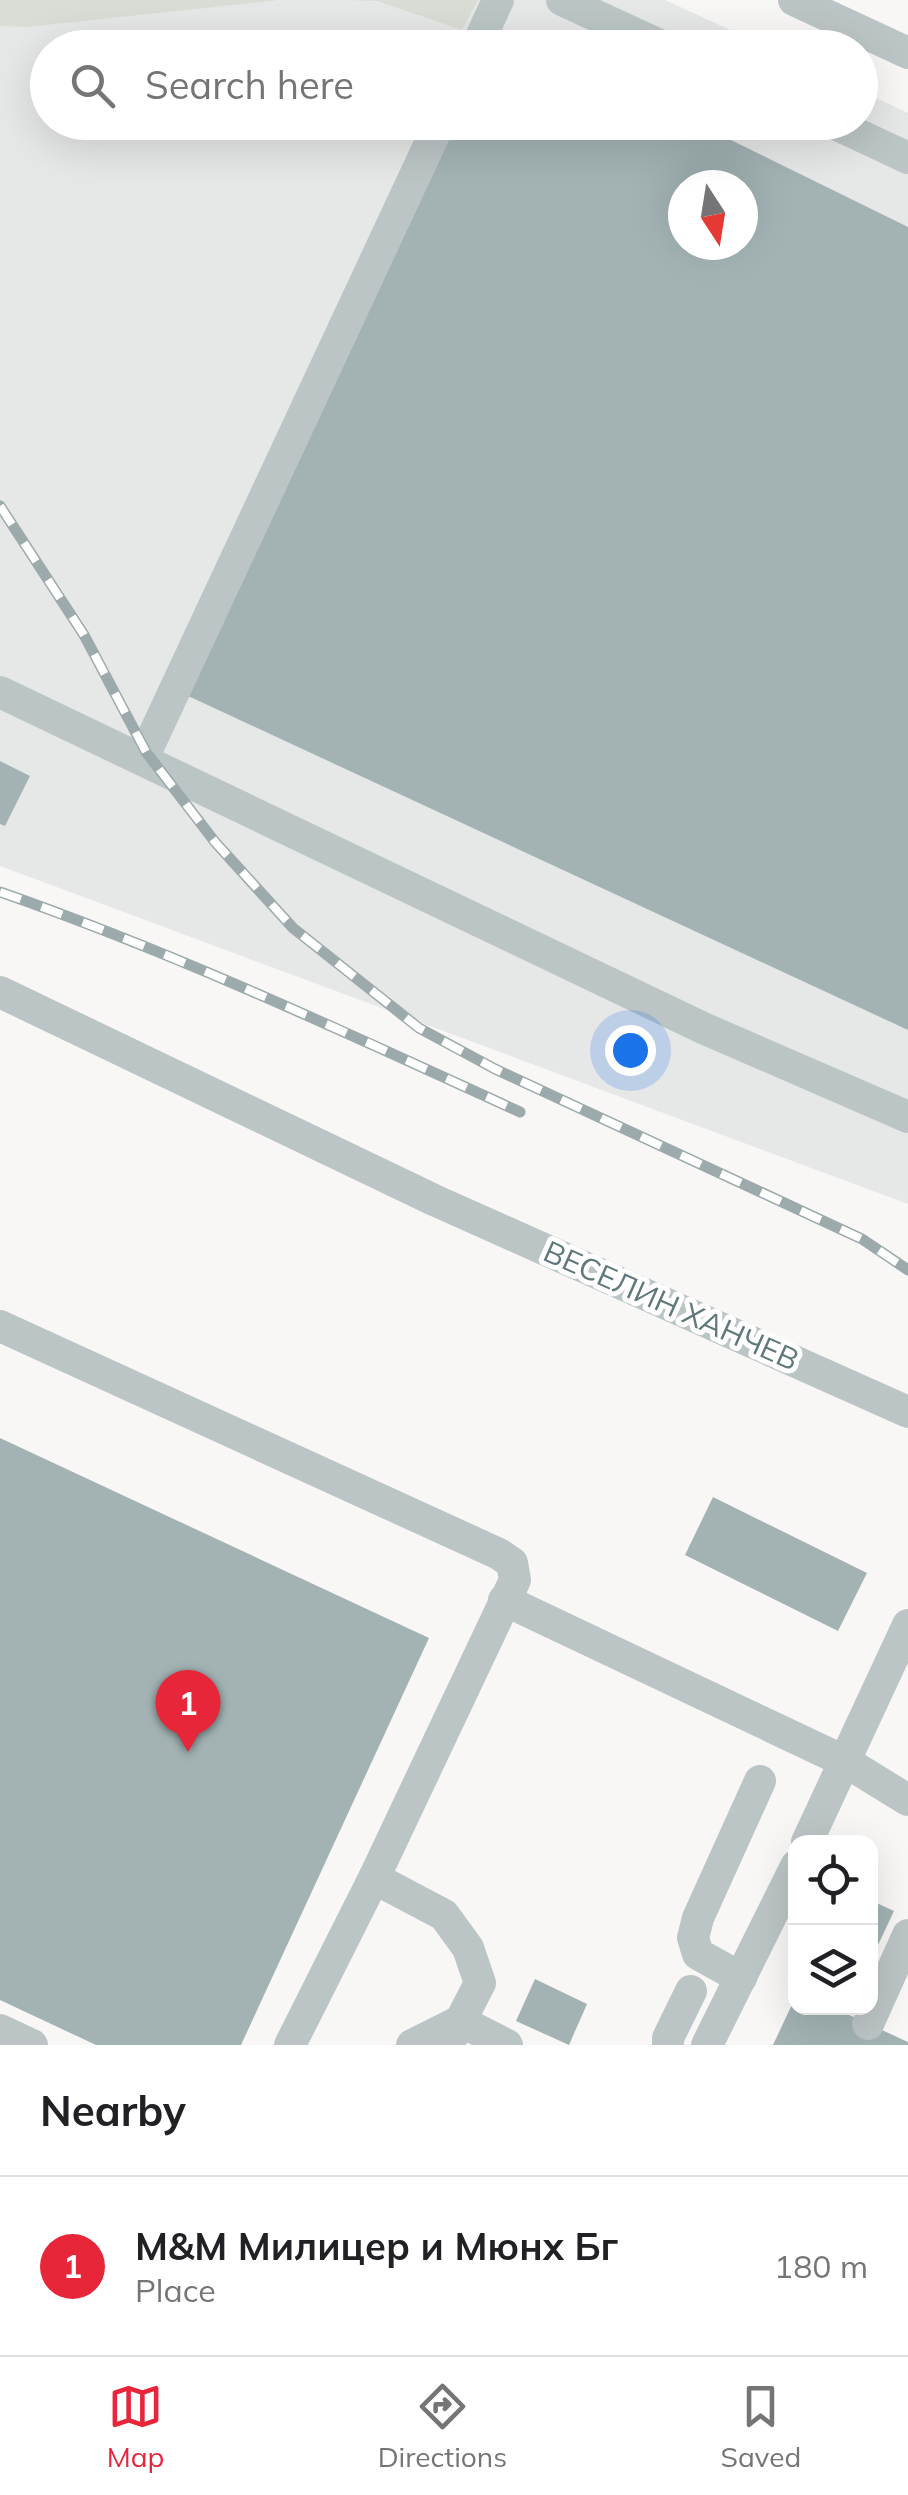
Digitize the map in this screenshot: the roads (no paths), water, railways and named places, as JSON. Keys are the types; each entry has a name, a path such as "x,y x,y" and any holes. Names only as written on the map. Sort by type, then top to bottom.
{"street":[{"path":"484,30 498,0"},
{"path":"562,0 627,30"},
{"path":"794,0 857,30"},
{"path":"878,40 908,54"},
{"path":"143,758 432,140"},
{"path":"870,140 908,158"},
{"path":"0,692 703,1028 908,1117"},
{"name":"ВЕСЕЛИН ХАНЧЕВ","path":"0,992 434,1200 908,1412"},
{"path":"0,1326 512,1563 515,1580 290,2045"},
{"path":"504,1600 846,1762 908,1800"},
{"path":"810,1835 908,1625"},
{"path":"741,1978 698,1954 693,1938 698,1918 760,1781"},
{"path":"374,1878 444,1915 468,1948 480,1984 454,2033"},
{"path":"707,2045 788,1882"},
{"path":"868,2024 908,1935"},
{"path":"668,2045 691,1992"},
{"path":"0,2030 32,2045"},
{"path":"412,2045 454,2033 507,2045"}],"railway":[{"path":"0,506 84,635 146,752 215,842 293,928 419,1028 495,1069 862,1239 908,1270"},
{"path":"0,892 198,968 520,1112"}],"place":[{"name":"М&M Mилицер и Мюнх Бг","path":"188,1752"}]}
